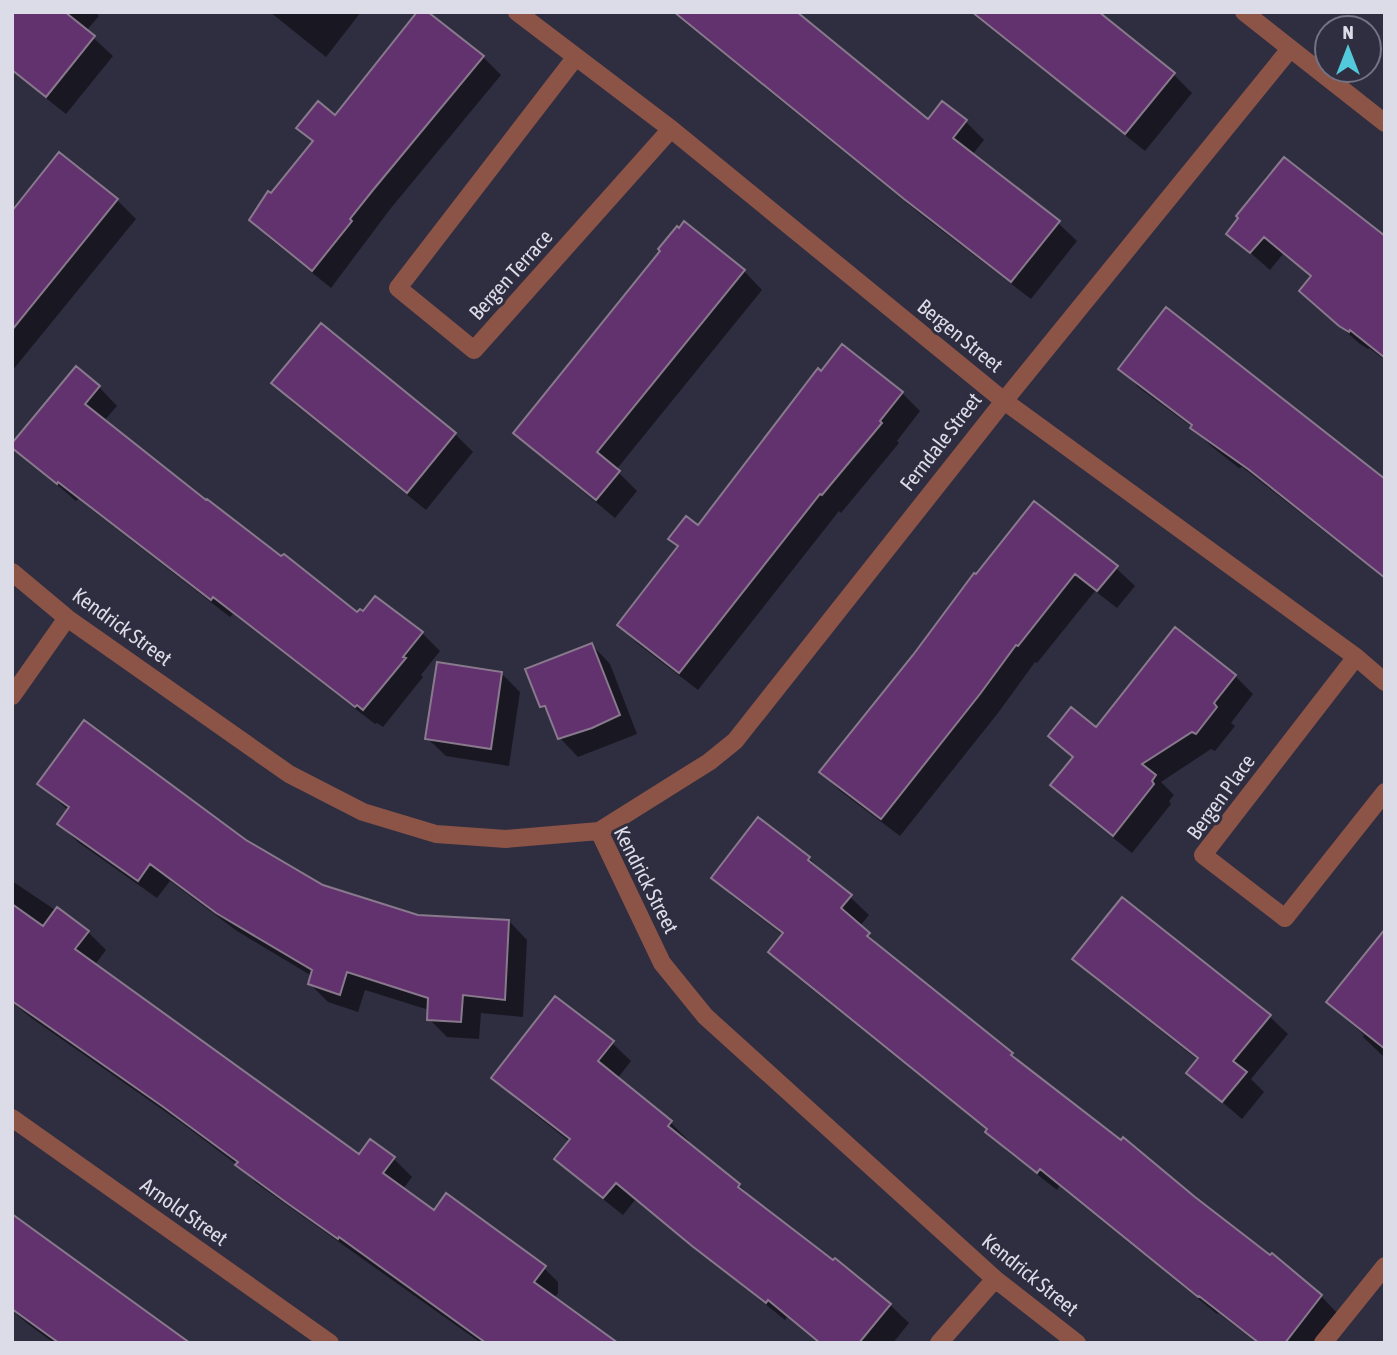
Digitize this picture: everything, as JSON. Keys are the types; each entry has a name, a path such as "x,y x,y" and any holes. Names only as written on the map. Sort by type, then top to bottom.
{"street":[{"name":"Bergen Street","path":"517,12 671,129 1004,401 1356,657 1385,681"},
{"path":"1244,12 1385,123"},
{"name":"Ferndale Street","path":"599,831 709,762 735,741 1004,401 1290,49"},
{"name":"Bergen Terrace","path":"575,58 398,288 474,350 671,129"},
{"name":"Kendrick Street","path":"12,572 67,618 289,775 363,812 436,834 506,839 599,831 662,963 705,1016 995,1279 1077,1343"},
{"path":"12,696 67,618"},
{"name":"Bergen Place","path":"1356,657 1203,855 1285,918 1385,792"},
{"name":"Arnold Street","path":"12,1118 330,1343"},
{"path":"1323,1343 1385,1266"},
{"path":"939,1343 995,1279"}],"building":[{"path":"12,12 65,12 95,36 46,97 12,70"},
{"path":"417,12 428,12 484,56 373,190 312,271 249,220 268,191 271,193 313,141 296,128 318,101 335,115"},
{"path":"674,12 797,12 928,119 942,101 967,120 953,138 1060,221 1011,282 904,199"},
{"path":"972,12 1099,12 1175,73 1125,134"},
{"path":"59,152 118,199 12,330 12,211"},
{"path":"1284,157 1385,236 1385,358 1350,330 1349,332 1339,326 1299,291 1311,276 1264,237 1250,253 1226,234 1238,218 1236,216"},
{"path":"684,221 745,270 597,452 620,471 596,500 513,433 660,251 658,249"},
{"path":"1166,307 1385,479 1385,578 1118,369"},
{"path":"321,323 456,433 407,493 271,383"},
{"path":"842,344 903,392 880,421 882,423 822,495 820,494 679,673 617,625 678,546 668,539 686,516 698,525 818,368 821,371"},
{"path":"76,366 100,386 85,404 206,500 281,556 284,554 357,612 360,609 363,611 375,596 423,632 403,657 406,658 363,710 357,705 355,707 213,597 211,600 12,448 12,443"},
{"path":"1034,501 1118,566 1097,591 1075,574 1018,646 1016,645 881,819 819,772 913,655 974,573 976,574"},
{"path":"1175,627 1236,675 1214,703 1217,707 1196,734 1192,732 1142,764 1156,775 1152,781 1154,784 1113,836 1050,785 1073,757 1048,736 1071,707 1096,727"},
{"path":"592,643 620,715 558,739 545,706 540,707 525,669"},
{"path":"437,662 502,672 491,749 425,739"},
{"path":"84,720 246,840 323,885 418,915 509,920 505,1000 463,995 461,1022 427,1020 428,998 347,972 340,995 308,984 312,970 216,913 150,864 138,881 57,824 69,807 37,784"},
{"path":"758,817 810,857 808,860 852,895 841,908 870,933 867,936 1013,1053 1011,1055 1121,1140 1123,1137 1195,1197 1270,1255 1272,1253 1322,1295 1285,1343 1259,1343 1198,1297 1040,1169 1037,1173 985,1132 987,1129 768,952 783,933 711,878"},
{"path":"1122,897 1271,1015 1233,1061 1247,1072 1222,1102 1186,1073 1198,1058 1072,959"},
{"path":"12,904 43,926 57,907 89,931 75,949 359,1154 370,1139 395,1157 383,1173 434,1210 446,1193 546,1266 534,1282 618,1343 486,1343 339,1237 338,1239 287,1203 235,1165 238,1162 162,1106 12,1001"},
{"path":"1385,929 1385,1049 1326,1002"},
{"path":"555,996 614,1041 598,1061 672,1121 668,1126 740,1184 738,1187 833,1260 835,1258 891,1304 859,1343 820,1343 768,1300 766,1303 692,1246 616,1183 603,1198 554,1159 570,1139 491,1078"},
{"path":"12,1214 190,1343 59,1343 12,1309"}]}
